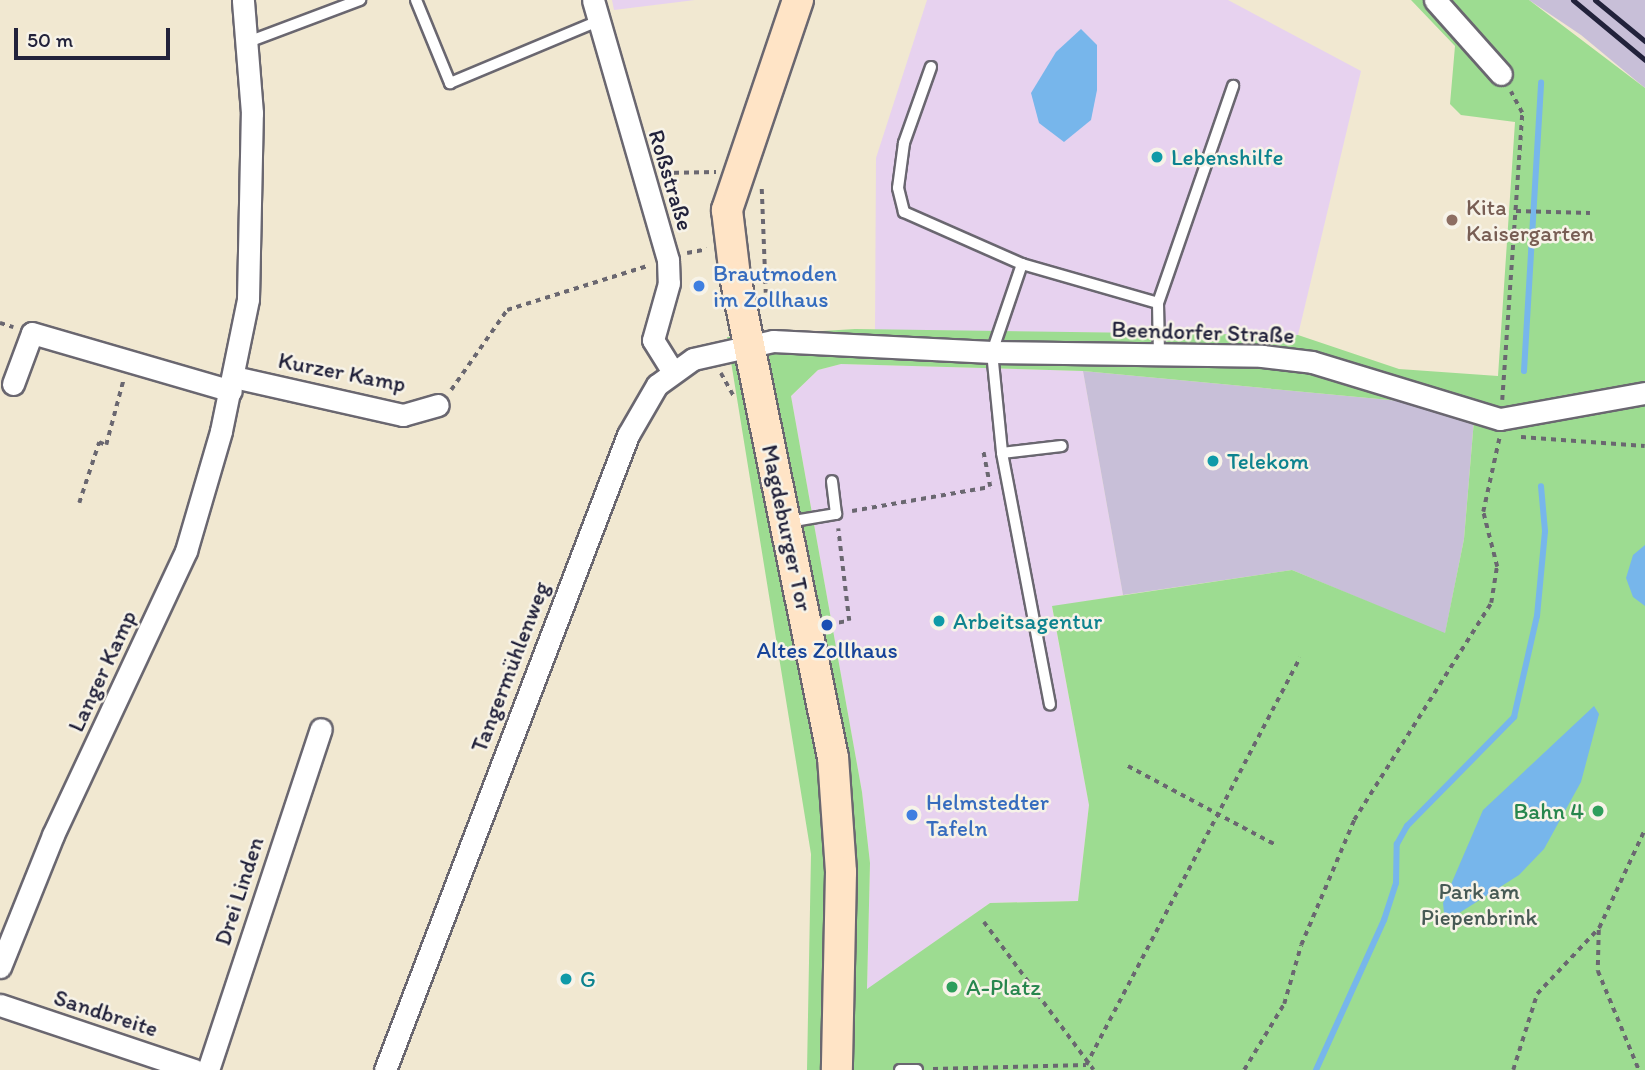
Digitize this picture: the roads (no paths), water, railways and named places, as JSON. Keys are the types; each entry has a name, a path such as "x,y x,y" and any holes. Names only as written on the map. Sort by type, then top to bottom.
{"main road":[{"name":"Magdeburger Tor","path":"798,0 735,172 727,210 730,246 786,522 839,815 837,1070"}],"street":[{"name":"Langer Kamp","path":"0,967 53,835 186,551 233,384 248,299 248,42 243,0"},
{"path":"1435,0 1501,75"},
{"name":"Roßstraße","path":"595,10 640,173 668,260 669,283 653,340 672,371"},
{"path":"13,384 32,333 128,360 233,384"},
{"name":"Tangermühlenweg","path":"385,1070 628,435 644,401 672,371 718,350 748,342"},
{"name":"Beendorfer Straße","path":"748,342 1312,362 1500,427 1645,393"},
{"name":"Kurzer Kamp","path":"233,384 403,415 438,405"},
{"name":"Drei Linden","path":"208,1070 321,729"},
{"name":"Sandbreite","path":"0,1005 194,1070"}],"lane":[{"path":"248,42 360,0"},
{"path":"416,0 450,83 595,10"},
{"path":"931,67 904,142 898,201 904,212 1022,264 1158,303"},
{"path":"1159,355 1158,303 1233,86"},
{"path":"1022,264 992,352 1002,453 1051,704"},
{"path":"1002,453 1062,446"},
{"path":"786,522 836,514 832,481"},
{"path":"900,1070 917,1070"}],"water":[{"path":"1081,29 1097,45 1097,90 1091,120 1064,142 1039,123 1031,93 1056,52"},
{"path":"1645,545 1645,606 1633,597 1626,578 1633,555"},
{"path":"1594,706 1599,714 1581,782 1544,849 1519,875 1445,922 1443,903 1483,810"}],"waterway":[{"path":"1524,371 1541,82"},
{"path":"1316,1070 1384,920 1396,883 1397,844 1407,826 1514,717 1537,616 1545,531 1541,486"}],"railway":[{"path":"1573,0 1645,60"},
{"path":"1595,0 1645,41"}],"place":[{"name":"Lebenshilfe","path":"1157,157"},
{"name":"Kita Kaisergarten","path":"1452,220"},
{"name":"Brautmoden im Zollhaus","path":"699,286"},
{"name":"Telekom","path":"1213,461"},
{"name":"Arbeitsagentur","path":"939,621"},
{"name":"Altes Zollhaus","path":"827,625"},
{"name":"Bahn 4","path":"1598,811"},
{"name":"Helmstedter Tafeln","path":"912,815"},
{"name":"G","path":"566,979"},
{"name":"A-Platz","path":"952,987"}],"park label":[{"name":"Park am Piepenbrink","path":"1479,904"}]}
